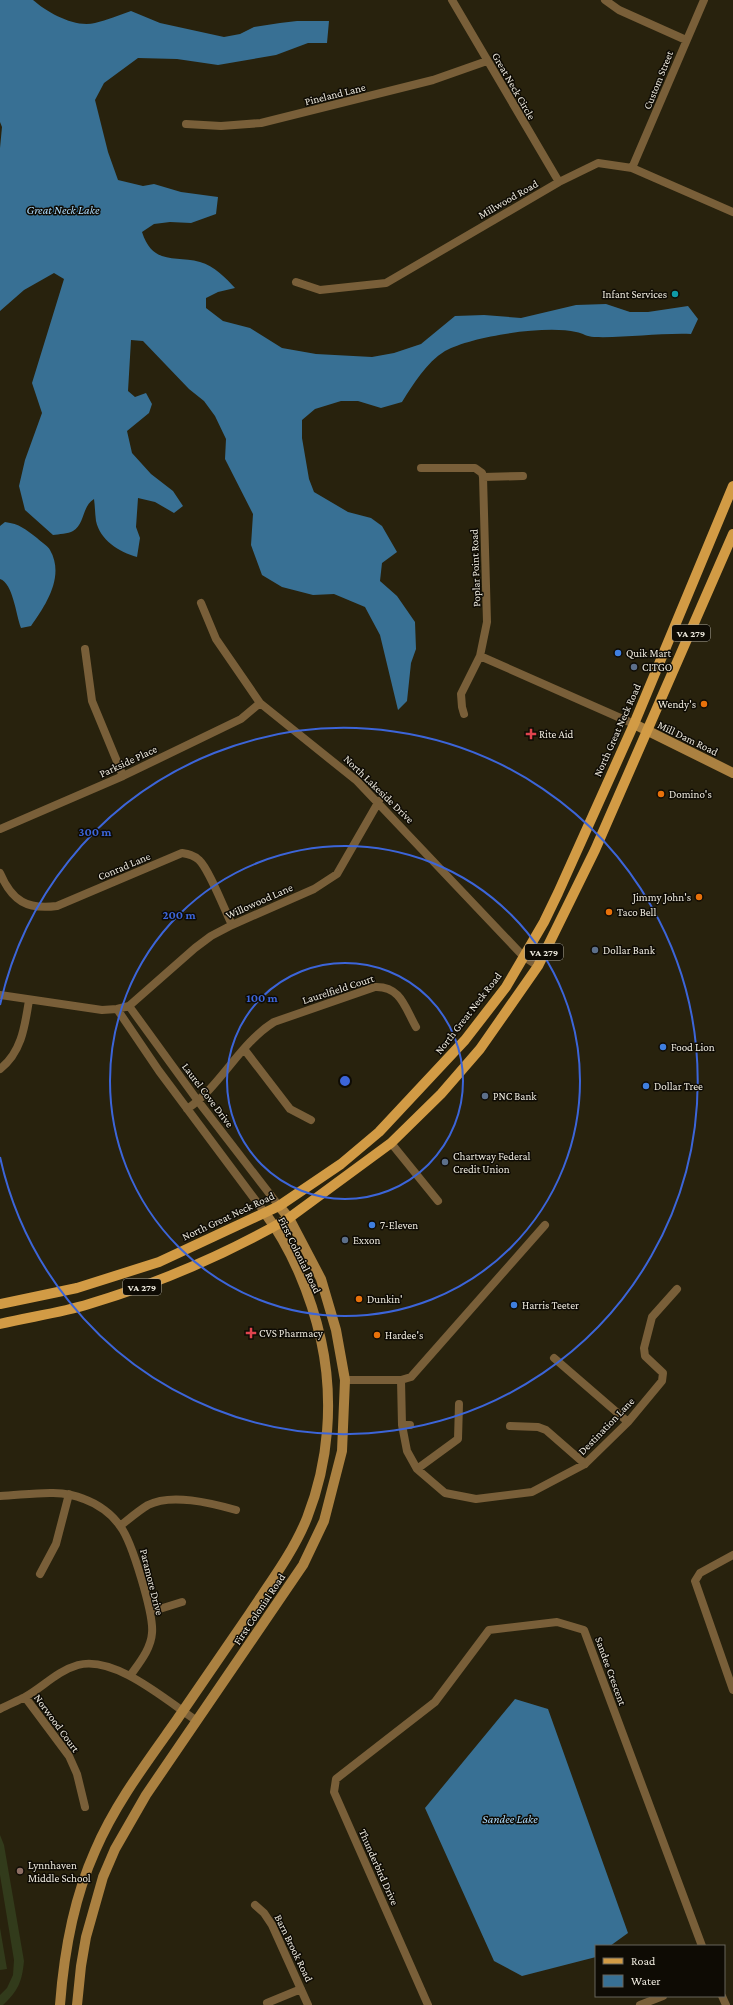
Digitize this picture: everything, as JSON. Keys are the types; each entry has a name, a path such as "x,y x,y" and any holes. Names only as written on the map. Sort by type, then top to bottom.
{"main road":[{"name":"North Great Neck Road","path":"0,1304 77,1288 159,1262 279,1206 341,1164 379,1132 465,1040 506,987 558,893 634,724 733,486"},
{"name":"VA 279","path":"0,1324 87,1305 158,1282 193,1268 275,1226 289,1218 391,1143 441,1094 480,1049 538,966 595,850 648,732 733,534"},
{"name":"Mill Dam Road","path":"634,724 733,773"},
{"name":"First Colonial Road","path":"77,2005 86,1937 103,1877 115,1849 146,1795 302,1566 324,1521 342,1451 345,1380 337,1334 321,1280 289,1218 279,1206"},
{"name":"First Colonial Road","path":"60,2005 64,1960 76,1904 95,1852 122,1799 282,1566 307,1517 321,1469 328,1427 328,1380 317,1320 307,1292 275,1226 265,1213"}],"street":[{"name":"Great Neck Circle","path":"452,0 486,61 559,182"},
{"path":"605,0 619,10 686,40"},
{"name":"Custom Street","path":"632,168 704,0"},
{"name":"Pineland Lane","path":"186,124 221,126 261,123 433,80 486,61"},
{"name":"Millwood Road","path":"296,282 320,290 386,283 559,182 598,164 632,168 732,209"},
{"path":"421,468 476,468 482,473 483,478 523,476"},
{"name":"Poplar Point Road","path":"464,714 461,694 480,656 484,639 487,612 483,478"},
{"name":"North Lakeside Drive","path":"201,603 216,639 260,703 338,764 379,801 524,956 538,966"},
{"path":"85,649 92,701 123,776"},
{"path":"480,656 634,724"},
{"name":"Parkside Place","path":"0,829 123,776 241,719 260,703"},
{"name":"Willowood Lane","path":"129,1006 195,948 232,925 314,889 337,874 379,801"},
{"name":"Conrad Lane","path":"0,873 10,893 19,900 32,906 44,908 57,906 182,853 190,854 199,860 206,869 232,925"},
{"name":"Laurelfield Court","path":"187,1109 198,1101 244,1049 265,1028 274,1022 375,987 385,986 392,989 398,995 416,1027"},
{"path":"0,995 102,1010 117,1010 129,1006"},
{"path":"0,1068 10,1060 21,1042 29,1000"},
{"name":"Laurel Cove Drive","path":"129,1006 198,1101 279,1206"},
{"path":"117,1010 187,1109 265,1213"},
{"path":"244,1049 290,1109 311,1120"},
{"path":"391,1143 438,1201"},
{"path":"345,1380 401,1380 411,1377 545,1226"},
{"name":"Destination Lane","path":"401,1380 407,1451 417,1470 445,1493 476,1499 532,1492 585,1464 628,1422 662,1381 663,1373 645,1356 644,1348 652,1317 677,1289"},
{"path":"554,1358 628,1422"},
{"path":"417,1470 458,1439 459,1404"},
{"path":"510,1426 538,1427 546,1430 585,1464"},
{"path":"40,1574 56,1544 69,1494"},
{"name":"Paramore Drive","path":"0,1496 69,1494 84,1498 101,1508 120,1526 132,1548 150,1612 153,1632 150,1644 130,1676"},
{"path":"120,1526 148,1505 165,1500 210,1503 236,1510"},
{"path":"733,1555 700,1573 695,1581 697,1590 730,1673 733,1690"},
{"path":"150,1612 182,1602"},
{"name":"Sandee Crescent","path":"373,1751 435,1702 489,1630 557,1622 584,1630 702,1945"},
{"path":"0,1709 25,1697 52,1677 78,1665 102,1665 130,1676 197,1721"},
{"name":"Norwood Court","path":"25,1697 70,1756 77,1774 85,1807"},
{"name":"Thunderbird Drive","path":"373,1751 336,1779 334,1792 428,2005"},
{"name":"Barn Brook Road","path":"255,1905 264,1913 272,1924 308,2005"},
{"path":"266,2003 301,1989"},
{"path":"640,2005 660,1997"}],"green space":[{"path":"0,1835 4,1845 24,1961 22,1975 18,1986 3,2005 0,2005 0,1995 7,1988 13,1975 14,1960 0,1875"},
{"path":"0,1928 7,1969 0,1970"}],"water":[{"name":"Great Neck Lake","path":"0,0 33,0 46,10 62,18 87,24 95,23 131,11 160,23 224,37 240,34 254,27 280,23 297,21 329,21 327,43 308,43 276,55 218,65 177,59 138,58 104,83 95,100 108,152 118,180 143,186 154,184 181,192 218,197 216,214 191,223 170,222 154,224 142,232 152,250 159,255 166,257 191,260 210,266 228,280 235,288 218,292 206,298 206,308 223,321 250,328 282,348 316,354 372,357 394,353 421,344 455,316 484,315 521,318 576,305 606,304 630,312 648,312 688,306 698,319 691,334 594,337 563,330 547,330 509,333 473,341 445,351 432,361 421,374 402,402 381,408 358,401 341,401 315,409 302,420 302,438 309,479 314,492 348,512 371,518 382,526 397,552 382,563 380,581 397,596 415,622 416,649 411,663 407,701 398,710 380,635 365,607 334,594 313,595 282,587 262,575 251,545 253,514 225,459 226,439 215,416 204,401 189,389 143,341 131,340 128,391 135,397 146,393 152,404 149,413 127,431 132,453 151,474 173,491 183,506 174,513 155,502 138,498 136,527 140,538 137,557 117,548 102,534 96,521 94,499 87,506 77,528 71,532 63,534 53,535 25,510 19,486 25,460 42,413 32,383 64,279 54,273 24,290 0,311 0,148 2,127 0,122"},
{"path":"5,522 19,526 37,538 49,548 54,560 55,580 48,600 31,626 21,628 11,593 8,587 0,579 0,526"},
{"name":"Sandee Lake","path":"515,1699 548,1709 628,1933 611,1945 595,1945 595,1957 522,1976 494,1961 425,1808"}],"place":[{"name":"Infant Services","path":"675,294"},
{"name":"Quik Mart","path":"618,653"},
{"name":"CITGO","path":"634,667"},
{"name":"Wendy's","path":"704,704"},
{"name":"Rite Aid","path":"531,734"},
{"name":"Domino's","path":"661,794"},
{"name":"Jimmy John's","path":"699,897"},
{"name":"Taco Bell","path":"609,912"},
{"name":"Dollar Bank","path":"595,950"},
{"name":"Food Lion","path":"663,1047"},
{"name":"Dollar Tree","path":"646,1086"},
{"name":"PNC Bank","path":"485,1096"},
{"name":"Chartway Federal Credit Union","path":"445,1162"},
{"name":"7-Eleven","path":"372,1225"},
{"name":"Exxon","path":"345,1240"},
{"name":"Dunkin'","path":"359,1299"},
{"name":"Harris Teeter","path":"514,1305"},
{"name":"CVS Pharmacy","path":"251,1333"},
{"name":"Hardee's","path":"377,1335"},
{"name":"Lynnhaven Middle School","path":"20,1871"}]}
